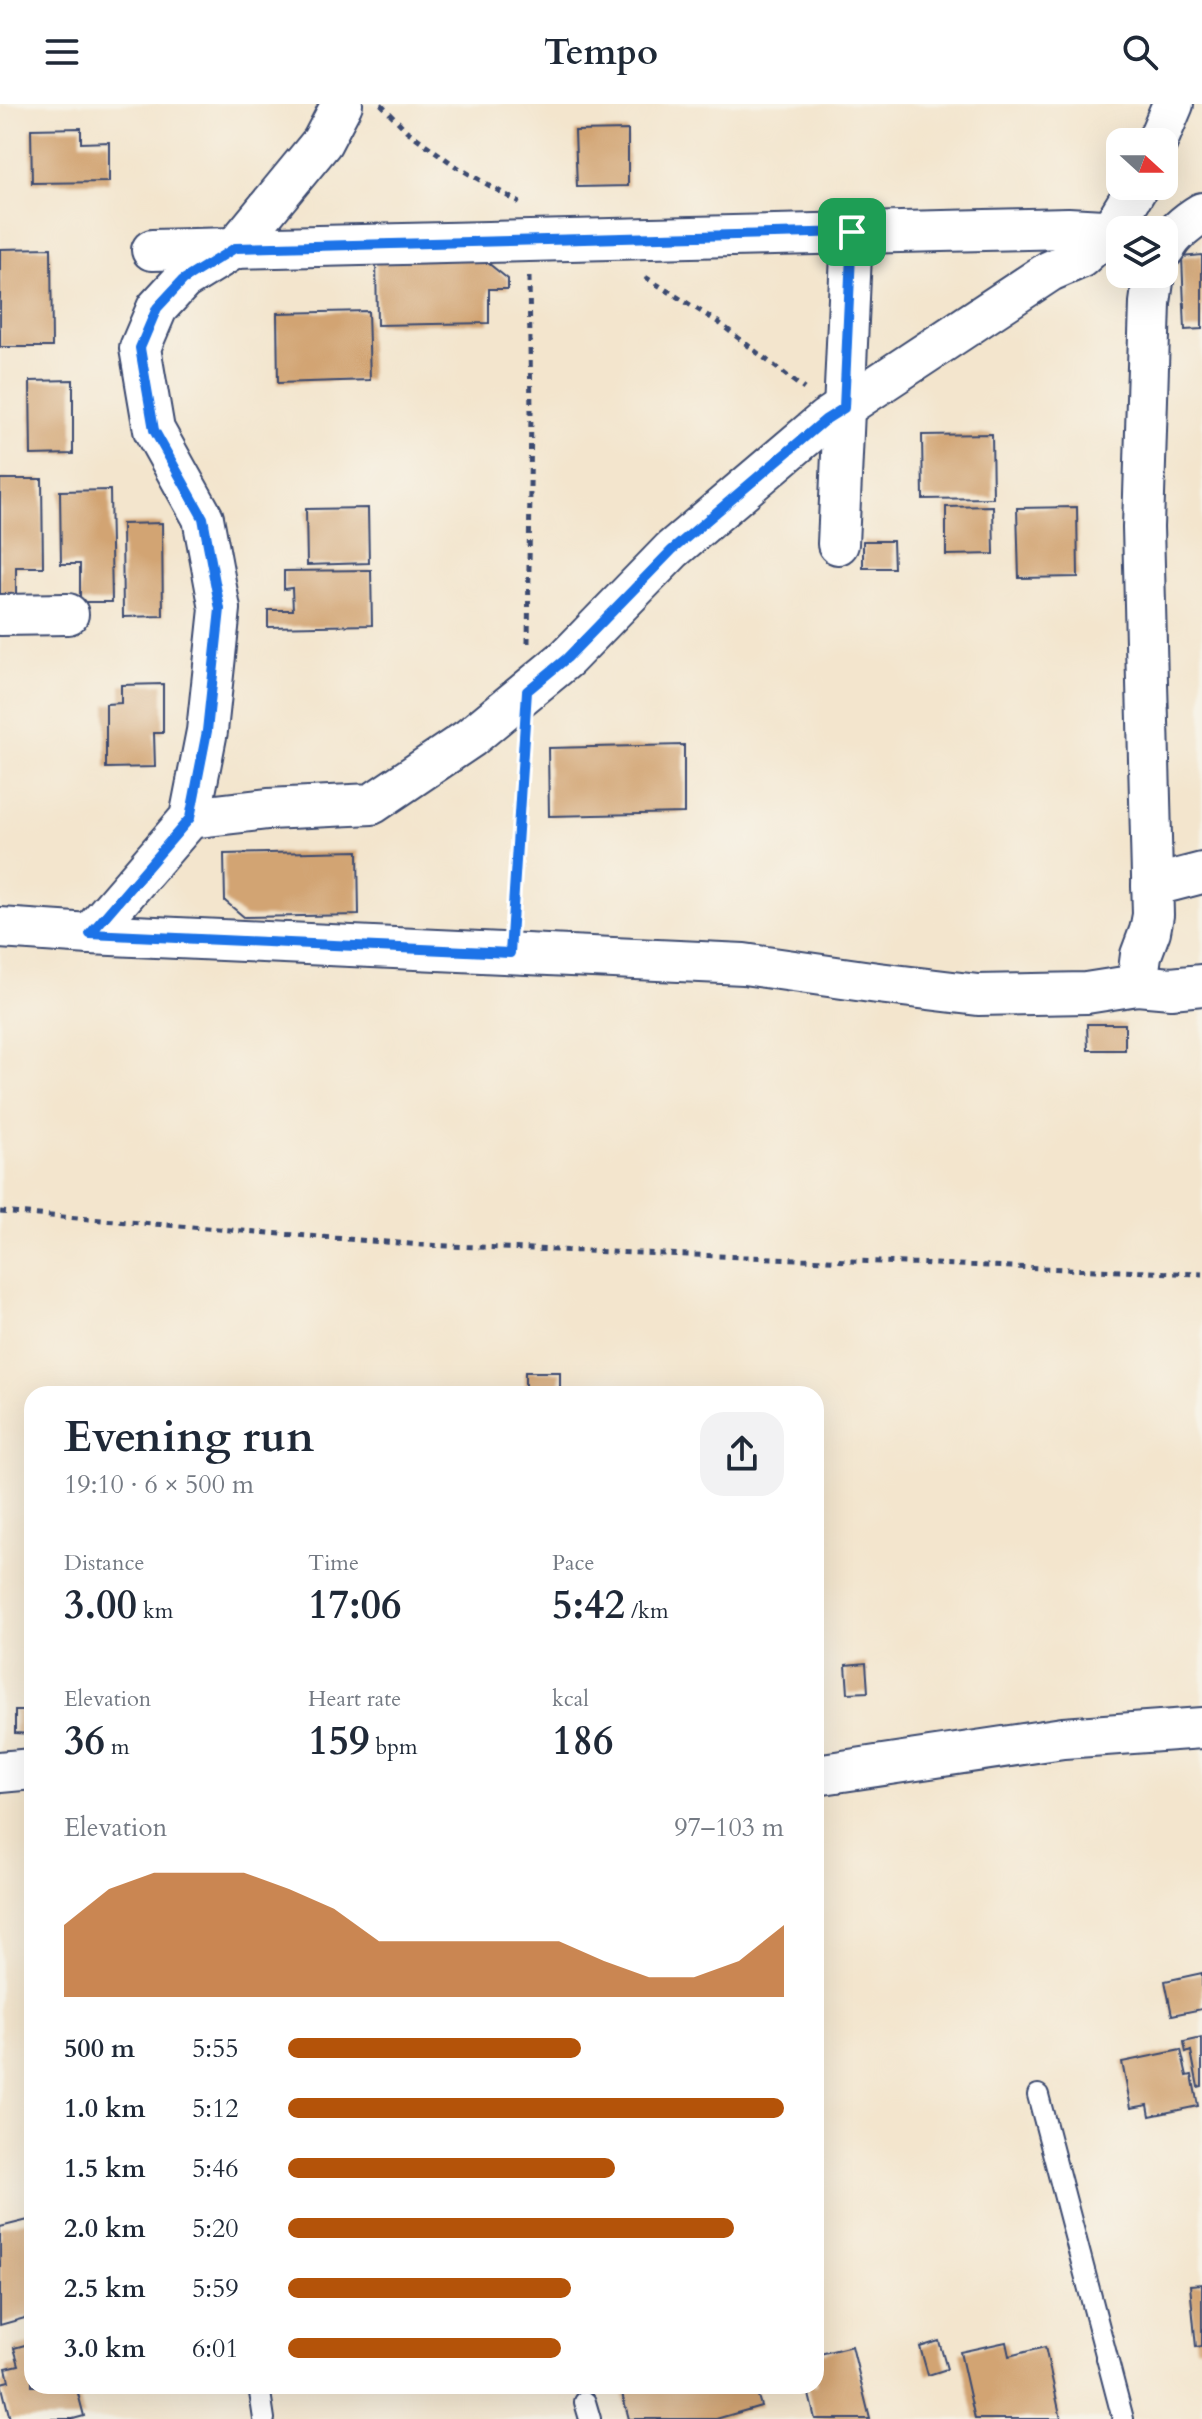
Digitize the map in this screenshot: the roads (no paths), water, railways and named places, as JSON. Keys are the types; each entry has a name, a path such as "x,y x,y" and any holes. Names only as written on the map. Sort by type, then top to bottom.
{"street":[{"path":"90,934 190,818 207,731 220,609 203,518 154,430 140,348 157,308 183,280 235,248 322,142 342,104"},
{"path":"1163,128 1173,104"},
{"path":"152,250 852,232 1106,230"},
{"path":"838,544 852,232"},
{"path":"190,818 268,809 372,804 470,738 567,658 672,550 825,420 1050,271 1080,258 1106,238"},
{"path":"1137,985 1141,955 1150,931 1152,886 1143,527 1152,288"},
{"path":"0,615 68,614"},
{"path":"1152,886 1202,873"},
{"path":"0,928 744,964 978,995 1086,993 1137,985 1171,988 1202,985"},
{"path":"824,1774 1063,1738 1202,1728"},
{"path":"0,1772 24,1770"}],"lane":[{"path":"1038,2095 1123,2419"},
{"path":"260,2394 264,2419"}]}
